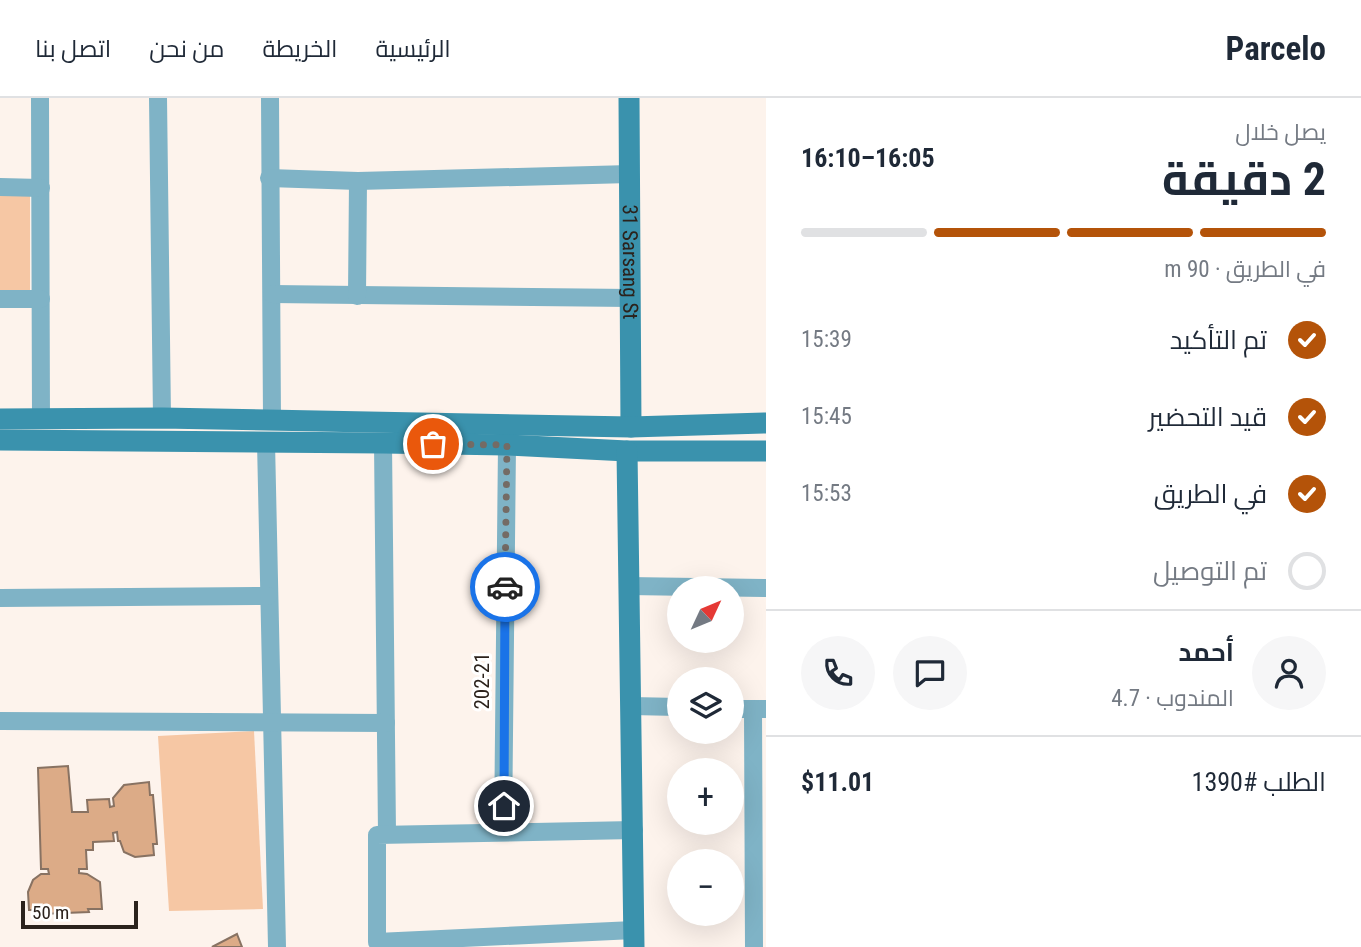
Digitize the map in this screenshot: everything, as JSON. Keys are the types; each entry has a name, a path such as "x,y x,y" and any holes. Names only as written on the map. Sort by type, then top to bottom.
{"main road":[{"name":"31 Sarsang St","path":"629,98 631,427"},
{"path":"0,419 162,418 631,427 766,423"},
{"path":"0,440 383,443 626,451 766,451"},
{"path":"626,451 634,938"}],"street":[{"path":"40,98 41,419"},
{"path":"158,98 162,418"},
{"path":"270,98 272,420"},
{"path":"269,178 358,181 630,174"},
{"path":"357,296 358,181"},
{"path":"0,187 41,188"},
{"path":"272,295 631,298"},
{"path":"0,299 41,299"},
{"path":"266,442 277,947"},
{"path":"383,443 387,834"},
{"name":"202-21","path":"503,832 507,445"},
{"path":"628,586 766,588"},
{"path":"0,598 268,596"},
{"path":"631,706 667,707"},
{"path":"754,947 760,709"},
{"path":"0,721 386,723"},
{"path":"634,830 377,835 377,943 634,938"}],"shaded area":[{"path":"0,194 30,194 30,290 0,290"},
{"path":"254,731 263,909 169,911 158,736"}],"building":[{"path":"68,766 72,812 88,812 87,800 109,799 110,807 114,806 113,798 124,785 149,782 150,795 153,795 157,844 153,844 154,855 135,857 124,852 117,832 113,833 114,841 93,842 93,850 86,850 87,869 79,869 79,873 87,874 100,882 102,909 41,914 41,910 29,910 28,892 33,880 41,874 49,874 48,869 41,869 38,768"},
{"path":"237,934 242,947 212,947"}],"way so far":[{"path":"433,444 507,445 505,587"}],"route":[{"path":"504,806 505,587"}]}
